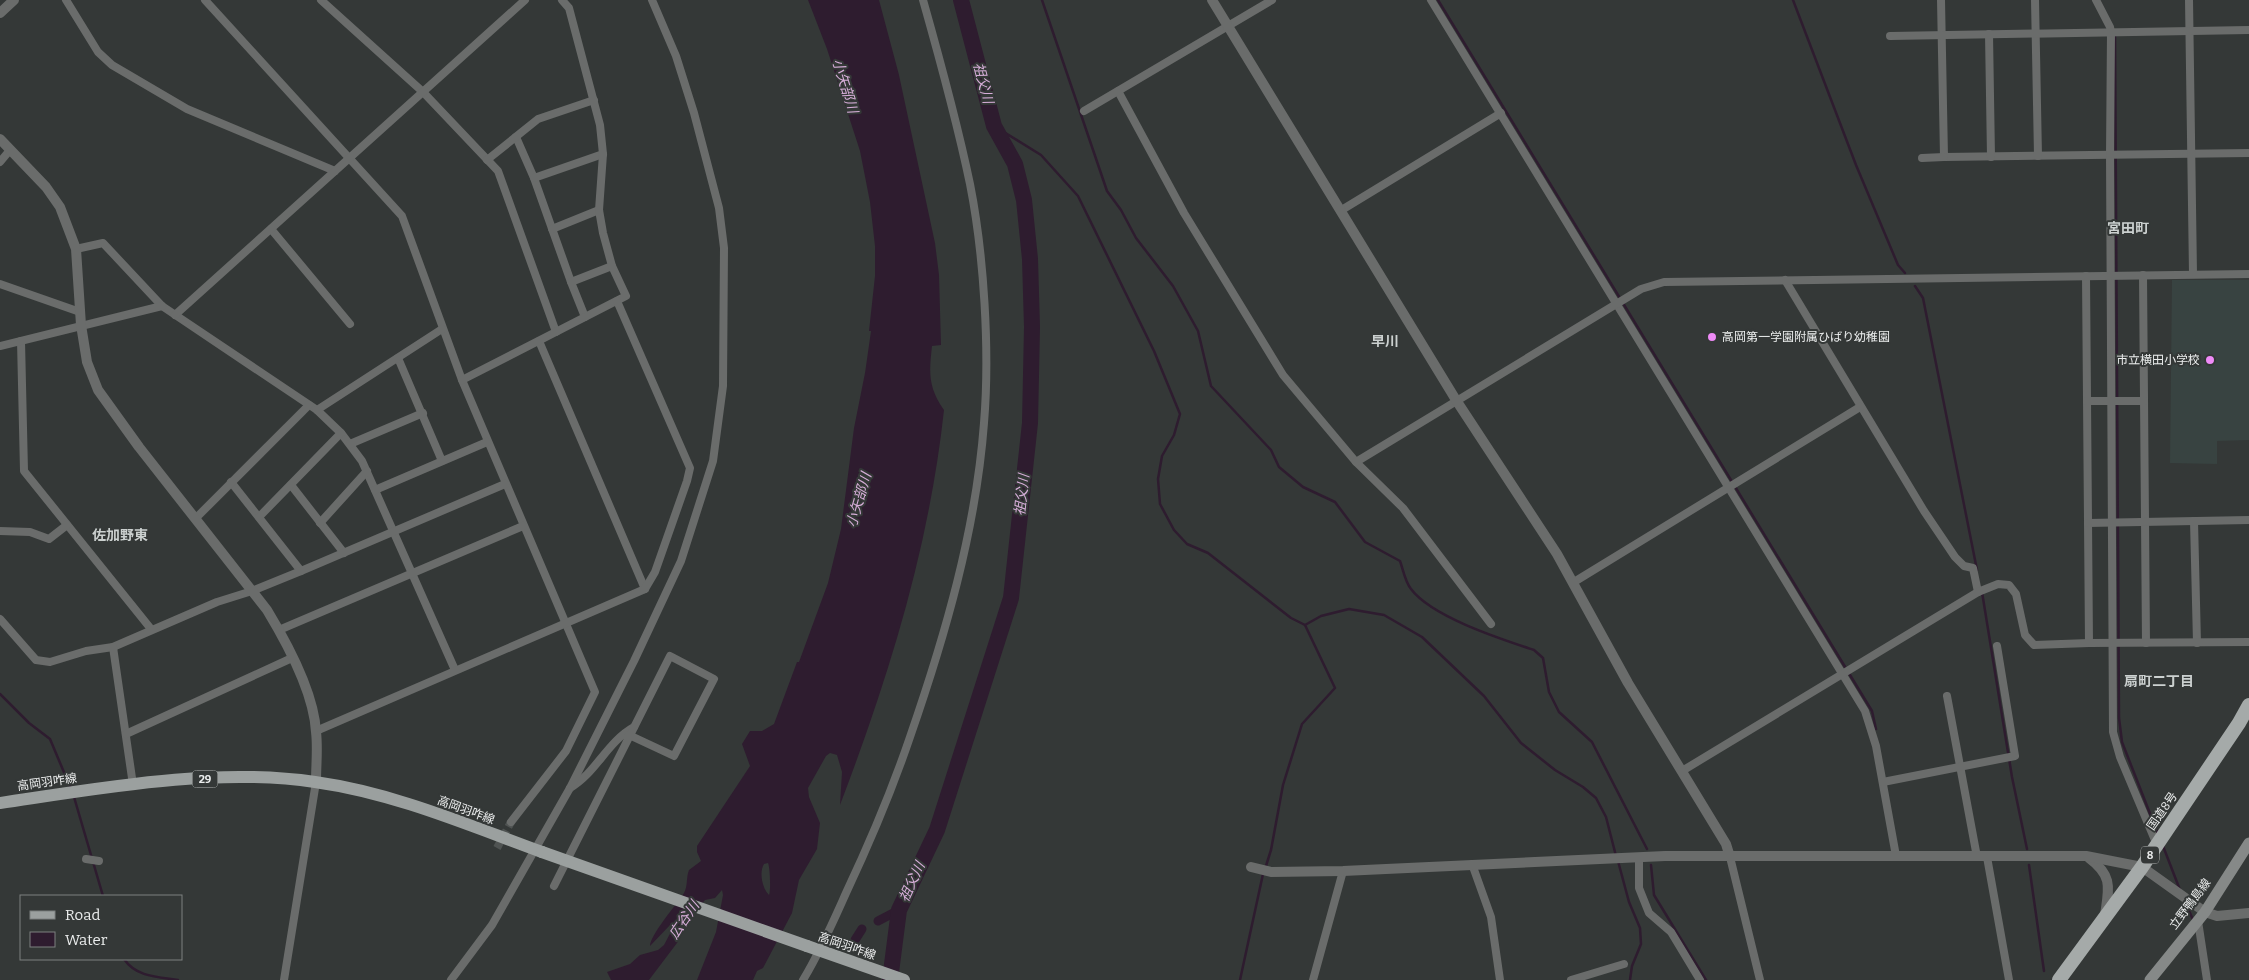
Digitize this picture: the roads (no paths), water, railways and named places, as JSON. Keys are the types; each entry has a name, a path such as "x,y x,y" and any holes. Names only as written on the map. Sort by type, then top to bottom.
{"highway":[{"name":"国道8号","path":"2059,980 2142,867 2239,723 2249,705"}],"main road":[{"name":"高岡羽咋線","path":"0,803 133,785 223,777 277,778 316,782 408,803 904,980"},
{"name":"立野鴨島線","path":"2150,980 2184,936 2202,917 2249,843"}],"street":[{"path":"0,13 14,0"},
{"path":"66,0 98,52 112,65 187,108 335,171"},
{"path":"205,0 402,216 442,330 487,442 595,692 566,751 511,822"},
{"path":"320,0 423,92 498,170 556,332"},
{"path":"175,316 525,0"},
{"path":"462,380 626,296 612,266 599,210 603,154 600,125 570,8 562,0"},
{"path":"451,980 492,925 539,850 650,628 680,561 714,461 723,386 724,248 719,208 694,113 676,56 652,0"},
{"path":"803,980 820,951 876,829 926,692 964,552 977,487 984,422 983,294 970,185 923,0"},
{"path":"1212,0 1456,400 1574,582 1628,683 1726,844 1760,980"},
{"path":"1084,111 1272,0"},
{"path":"1431,0 1620,301 1846,672 1865,711 1876,746 1896,856"},
{"path":"1941,0 1944,157"},
{"path":"2035,0 2038,156"},
{"path":"2096,0 2110,26 2111,32 2113,732 2120,757 2157,845"},
{"path":"2189,0 2193,274"},
{"path":"1890,36 2249,30"},
{"path":"1989,34 1991,157"},
{"path":"1118,91 1198,236 1283,375 1356,462 1403,508 1491,624"},
{"path":"488,160 538,118 594,100"},
{"path":"1340,211 1501,114"},
{"path":"516,136 534,178 585,317"},
{"path":"0,139 46,187 60,207 76,249 81,326 87,362 98,390 128,432 252,591 279,630 312,706 316,731 316,782 284,980"},
{"path":"0,162 10,150"},
{"path":"1922,158 2249,153"},
{"path":"534,178 603,154"},
{"path":"552,229 599,210"},
{"path":"271,229 350,324"},
{"path":"76,249 103,244 162,306 309,404 341,433 366,471 455,670"},
{"path":"571,282 612,266"},
{"path":"1356,462 1640,289 1664,282 2249,274"},
{"path":"2143,275 2146,643"},
{"path":"2086,276 2088,642"},
{"path":"1785,280 1860,408 1955,557 1964,566 1973,568 1978,592"},
{"path":"0,284 80,312"},
{"path":"316,731 645,589 655,572 690,468 617,301"},
{"path":"0,346 162,306"},
{"path":"317,410 442,330"},
{"path":"21,341 24,471 151,629"},
{"path":"539,341 645,589"},
{"path":"398,358 442,460"},
{"path":"2087,401 2144,401"},
{"path":"196,518 309,404"},
{"path":"1574,582 1860,408"},
{"path":"350,444 423,413"},
{"path":"259,517 341,433"},
{"path":"375,490 487,442"},
{"path":"320,523 366,471"},
{"path":"232,482 301,571"},
{"path":"0,618 36,660 50,662 86,651 113,648 151,629 301,571 506,484"},
{"path":"291,485 344,553"},
{"path":"2088,523 2249,520"},
{"path":"2194,522 2196,643"},
{"path":"0,531 30,532 49,539 67,524"},
{"path":"279,630 523,526"},
{"path":"1682,771 1978,592 1998,584 2010,585 2016,594 2025,635 2034,645 2088,642 2249,642"},
{"path":"1883,782 2015,756 1997,646"},
{"path":"113,648 133,785"},
{"path":"554,886 629,736 670,656 714,679 674,756 629,736"},
{"path":"126,734 292,658"},
{"path":"1947,696 1960,767 2009,980"},
{"path":"570,788 581,782 621,734 634,727"},
{"path":"2086,856 2103,869 2106,875 2108,898 2105,917"},
{"path":"1261,870 1343,871 1625,857 2086,856 2142,867 2202,917 2249,913"},
{"path":"1639,857 1639,888 1649,913 1671,932 1700,980"},
{"path":"86,859 99,861"},
{"path":"1472,864 1491,917 1500,980"},
{"path":"1313,980 1343,871"},
{"path":"2202,917 2207,980"},
{"path":"1571,980 1593,977 1624,964"}],"water":[{"path":"808,0 879,0 899,75 935,243 939,275 941,345 932,346 930,372 932,387 944,410 928,512 917,562 905,611 875,708 840,805 842,772 837,755 830,753 826,756 808,788 809,797 820,823 817,849 799,880 792,913 763,968 757,971 753,980 697,980 716,932 723,895 722,890 715,898 705,900 694,913 677,943 649,980 611,980 607,972 630,964 640,955 658,950 664,945 674,926 671,924 650,946 659,927 684,893 689,870 701,861 697,852 697,846 750,766 742,744 750,731 762,731 774,724 828,583 841,529 854,428 871,331 869,331 875,276 875,246 870,202 860,151 827,49","holes":["768,863 770,874 769,895 763,884 762,875 762,867"]}],"waterway":[{"name":"祖父川","path":"890,980 899,910 937,830 1011,598 1030,423 1032,327 1030,259 1024,200 1015,164 994,126 961,0"},
{"path":"1042,0 1107,191 1121,210 1136,238 1173,286 1198,331 1211,386 1271,450 1279,467 1303,487 1335,502 1365,542 1400,561 1409,586 1421,599 1450,618 1534,650 1543,658 1549,692 1559,712 1592,742 1647,849"},
{"path":"1438,0 1872,711 1876,729"},
{"path":"1793,0 1856,165 1898,265 1905,273"},
{"path":"2115,34 2119,718 2122,742 2158,834"},
{"path":"994,126 1041,155 1078,196 1154,351 1180,414 1174,435 1162,456 1158,479 1160,504 1174,530 1187,544 1208,553 1291,618 1305,625 1335,688 1302,724 1283,785 1271,850 1265,869"},
{"path":"1915,286 1923,298 1977,570"},
{"path":"1982,592 2012,777 2027,849"},
{"path":"1305,625 1321,616 1349,609 1384,615 1422,637 1484,696 1521,743 1555,770 1583,787 1596,798 1606,817 1616,856"},
{"path":"0,694 29,723 50,739 71,789"},
{"path":"74,797 103,895"},
{"path":"2163,846 2180,890"},
{"path":"1618,861 1629,902 1640,928 1641,944 1632,966 1630,980"},
{"path":"1651,865 1654,895 1706,980"},
{"path":"2029,865 2044,971"},
{"path":"1240,980 1263,874"},
{"path":"2186,904 2194,922"},
{"path":"878,921 899,910"},
{"path":"855,940 862,929"},
{"path":"125,960 141,973 178,980"}],"tunnel":[{"path":"497,848 511,822"}],"place":[{"name":"高岡第一学園附属ひばり幼稚園","path":"1712,337"},
{"name":"市立横田小学校","path":"2210,360"}],"district":[{"name":"宮田町","path":"2128,228"},
{"name":"早川","path":"1385,341"},
{"name":"佐加野東","path":"120,535"},
{"name":"扇町二丁目","path":"2159,681"}],"water label":[{"name":"小矢部川","path":"845,86"},
{"name":"小矢部川","path":"859,500"},
{"name":"広谷川","path":"684,920"}]}
